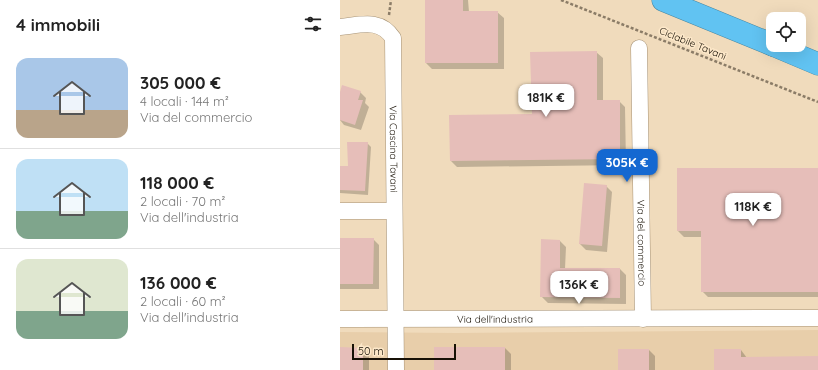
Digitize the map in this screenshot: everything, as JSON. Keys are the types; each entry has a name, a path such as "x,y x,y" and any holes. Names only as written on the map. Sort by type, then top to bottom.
{"highway":[{"path":"663,0 766,42"},
{"path":"694,0 766,42"},
{"path":"794,53 818,64"},
{"path":"794,53 818,70"}],"street":[{"name":"Via Cascina Tavani","path":"340,27 376,24 387,29 393,38 396,370"},
{"name":"Via del commercio","path":"639,48 643,319"},
{"path":"340,211 394,211"},
{"name":"Via dell'industria","path":"340,319 818,318"}],"path":[{"name":"Ciclabile Tavani","path":"561,0 818,102"}],"shaded area":[{"path":"818,330 818,370 340,370 340,332 456,333"}],"building":[{"path":"425,0 463,0 463,11 498,11 498,63 425,63"},
{"path":"597,51 597,100 620,100 620,159 450,161 449,115 532,114 530,52"},
{"path":"342,85 361,91 358,100 363,100 355,125 340,120 340,92"},
{"path":"347,142 368,142 365,191 340,190 340,166 348,166"},
{"path":"677,168 818,168 818,292 701,292 701,231 677,231"},
{"path":"584,183 607,185 602,246 579,244"},
{"path":"340,238 374,238 373,284 340,284"},
{"path":"541,239 560,240 560,268 620,268 620,298 540,297"},
{"path":"340,347 363,348 363,370 340,370"},
{"path":"434,347 505,347 505,370 434,370"},
{"path":"618,349 649,349 649,370 618,370"},
{"path":"714,349 741,349 741,357 818,356 818,370 714,370"}]}
